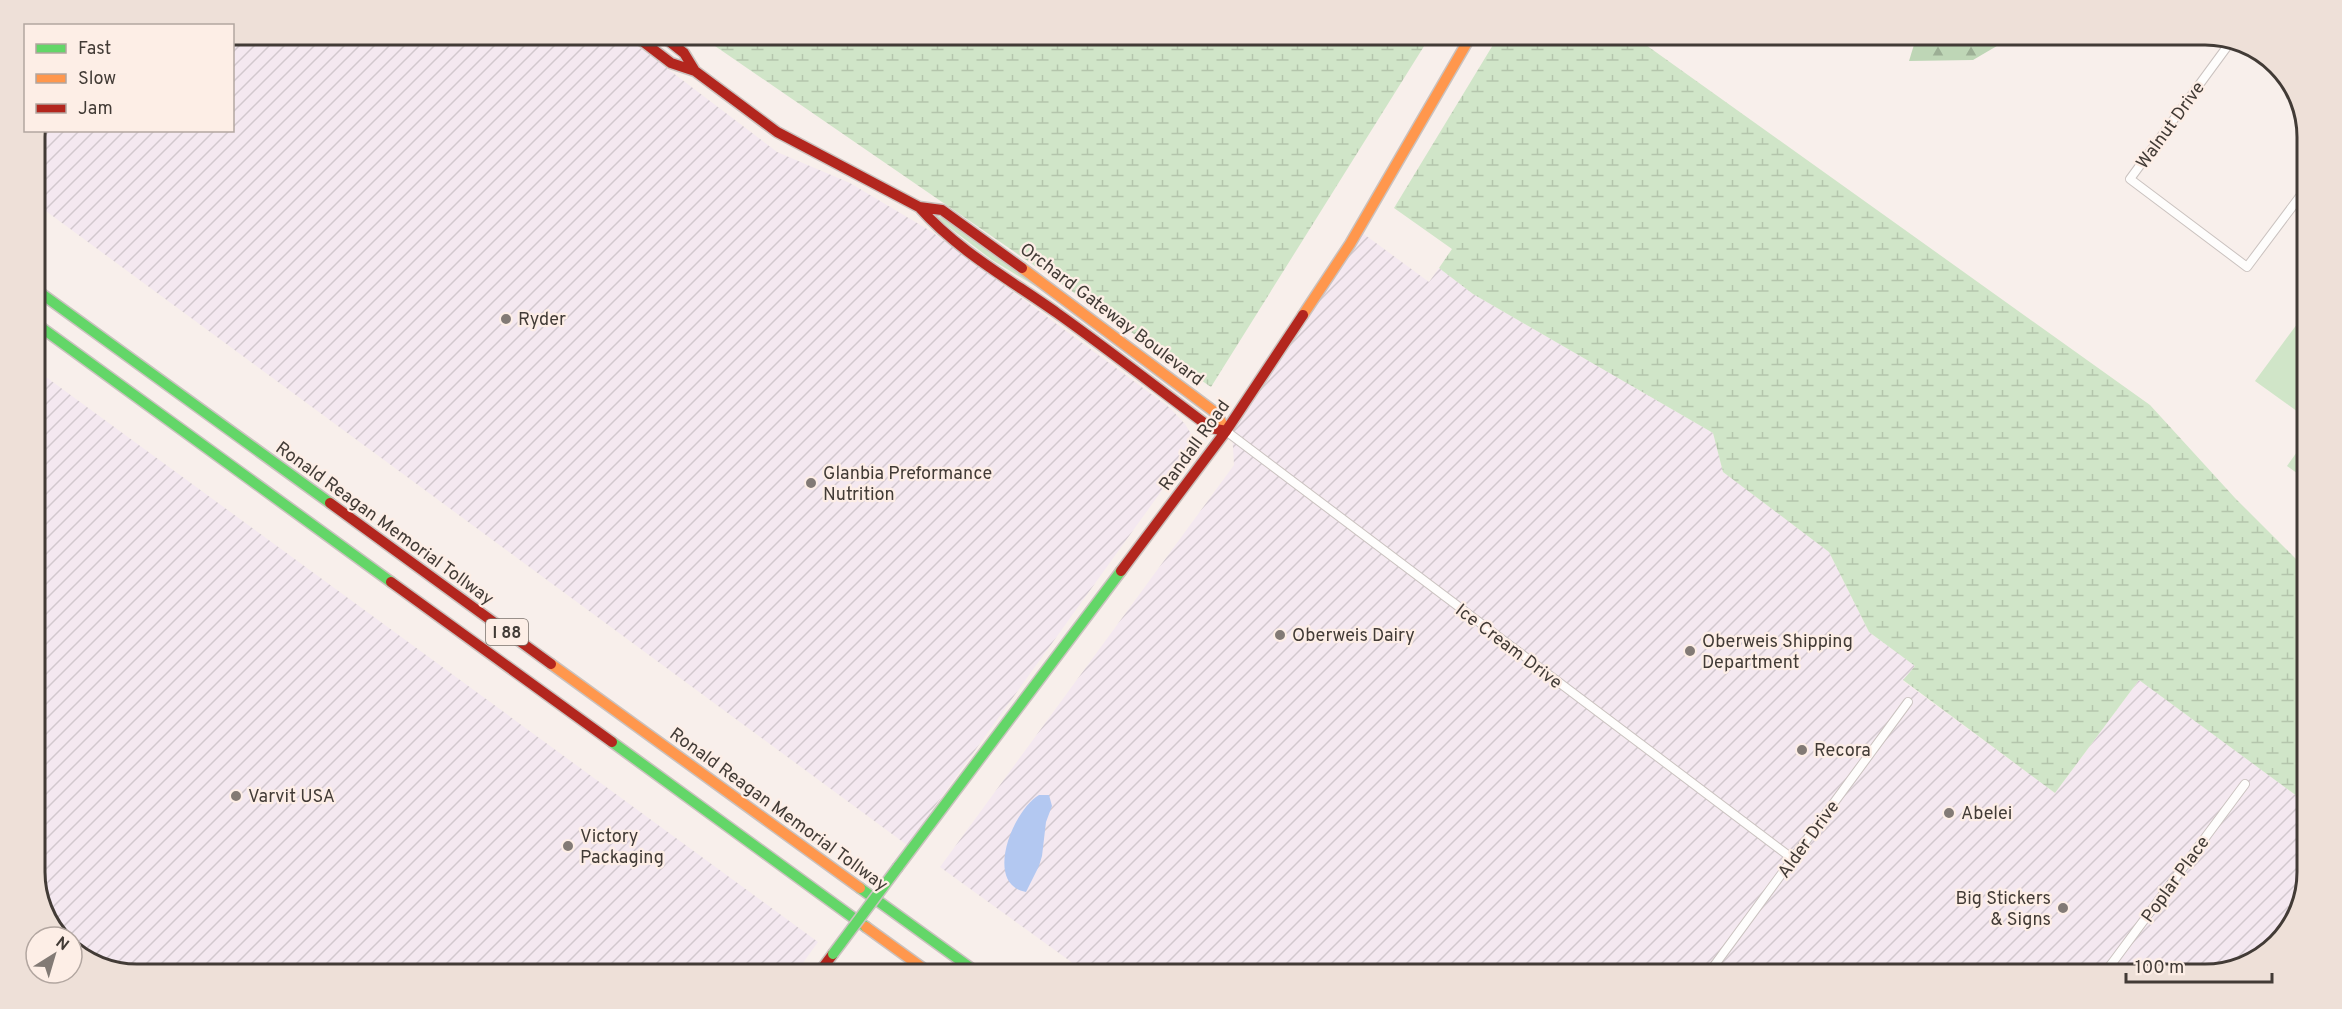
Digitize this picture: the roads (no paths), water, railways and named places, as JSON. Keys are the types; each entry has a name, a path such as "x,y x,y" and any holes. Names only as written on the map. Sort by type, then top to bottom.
{"main road":[{"name":"Orchard Gateway Boulevard","path":"647,45 670,63 695,71 777,132 919,207 942,210 956,219 1216,413 1226,431"},
{"name":"Orchard Gateway Boulevard","path":"674,45 684,53 695,71"},
{"name":"Randall Road","path":"826,964 1226,431 1350,244 1466,45"},
{"name":"Orchard Gateway Boulevard","path":"919,207 935,227 1052,309 1211,428 1226,431"},
{"name":"Ronald Reagan Memorial Tollway","path":"45,296 963,964"},
{"name":"I 88","path":"45,330 916,964"}],"street":[{"name":"Walnut Drive","path":"2226,48 2130,179 2247,267 2297,200"},
{"name":"Ice Cream Drive","path":"1226,431 1793,859"},
{"name":"Alder Drive","path":"1716,964 1908,702"},
{"name":"Poplar Place","path":"2112,964 2245,784"}],"water":[{"path":"1039,795 1049,795 1052,806 1046,822 1039,866 1026,892 1013,886 1006,876 1004,862 1012,830 1029,803"}],"place":[{"name":"Ryder","path":"506,319"},
{"name":"Glanbia Preformance Nutrition","path":"811,483"},
{"name":"Oberweis Dairy","path":"1280,635"},
{"name":"Oberweis Shipping Department","path":"1690,651"},
{"name":"Recora","path":"1802,750"},
{"name":"Varvit USA","path":"236,796"},
{"name":"Abelei","path":"1949,813"},
{"name":"Victory Packaging","path":"568,846"},
{"name":"Big Stickers & Signs","path":"2063,908"}]}
